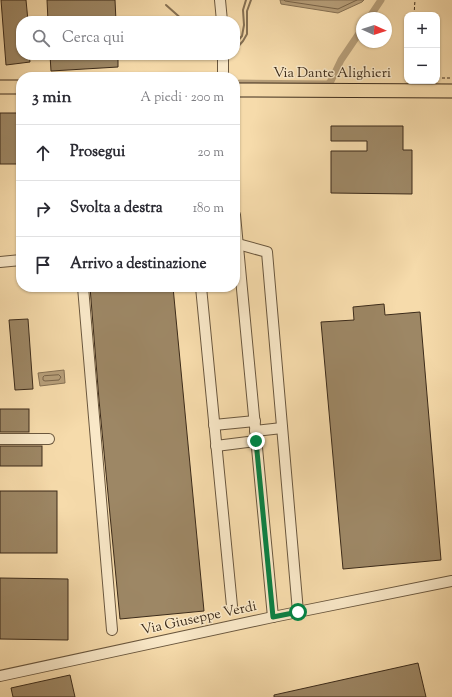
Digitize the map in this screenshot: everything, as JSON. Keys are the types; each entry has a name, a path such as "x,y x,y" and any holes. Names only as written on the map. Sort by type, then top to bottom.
{"main road":[{"path":"0,87 16,87"},
{"name":"Via Dante Alighieri","path":"240,90 452,92"}],"street":[{"path":"220,0 222,16"},
{"path":"223,60 223,72"},
{"path":"240,245 267,252 298,612"},
{"path":"0,262 16,260"},
{"path":"240,265 273,617"},
{"path":"83,292 112,630"},
{"path":"201,292 232,606"},
{"path":"214,425 256,431"},
{"path":"216,446 256,431 282,428"},
{"path":"0,439 49,439"},
{"name":"Via Giuseppe Verdi","path":"0,676 273,617 452,581"}],"path":[{"path":"414,12 415,0"},
{"path":"440,78 452,78"}],"water":[{"path":"280,0 364,0 338,13 281,4"},
{"path":"64,370 65,383 40,386 38,373"}],"building":[{"path":"1,0 26,0 28,16 16,16 16,60 30,60 30,62 6,65"},
{"path":"47,0 115,0 116,16 48,16"},
{"path":"50,60 118,60 118,67 51,71"},
{"path":"0,113 16,113 16,164 0,164"},
{"path":"331,126 403,126 403,150 412,150 412,194 331,193 331,151 367,151 367,141 331,141"},
{"path":"90,292 173,292 204,611 120,619"},
{"path":"384,304 385,315 420,312 441,560 343,569 321,322 354,320 353,307"},
{"path":"28,319 33,389 15,390 9,320"},
{"path":"0,409 29,409 29,432 0,432"},
{"path":"0,446 42,446 42,466 0,466"},
{"path":"0,491 57,491 57,553 0,553"},
{"path":"0,578 68,579 68,640 0,639"},
{"path":"418,663 426,697 274,697 274,695"},
{"path":"70,675 75,697 13,697 11,688"}],"waterway":[{"path":"240,38 242,36 244,25 243,10 246,0"},
{"path":"240,44 247,34 247,11 251,0"},
{"path":"373,12 381,0"},
{"path":"166,5 178,16"},
{"path":"240,83 328,84 331,81 341,60 356,38"}],"route":[{"path":"256,441 273,617 298,612"}]}
